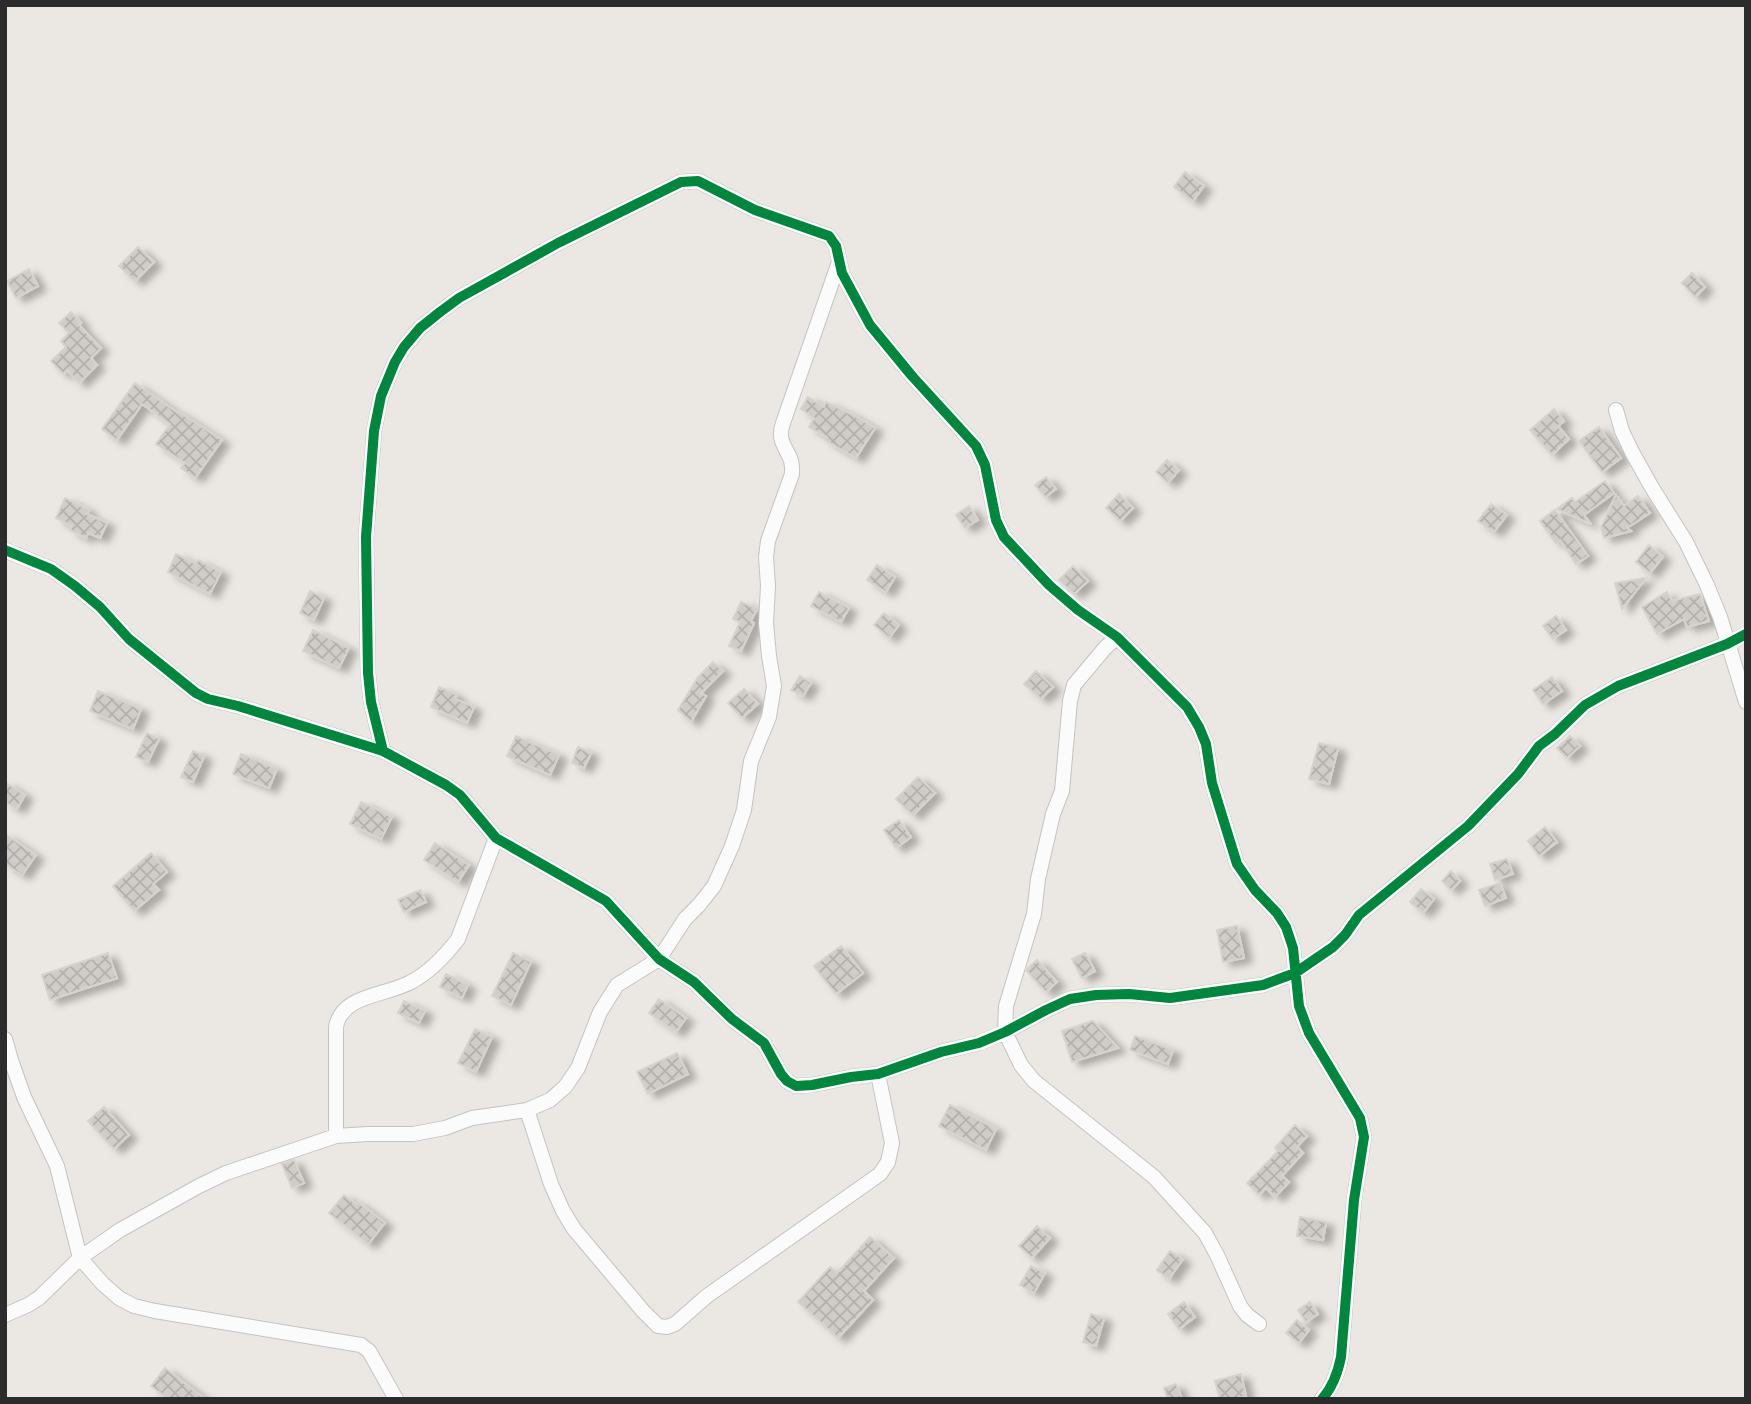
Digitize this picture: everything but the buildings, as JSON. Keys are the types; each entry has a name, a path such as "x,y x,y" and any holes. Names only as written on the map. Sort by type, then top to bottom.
{"street":[{"path":"383,751 371,702 368,673 366,537 374,431 381,396 389,374 404,347 420,328 459,298 538,254 674,185 689,181 698,181 755,210 829,236 836,246 842,273 870,325 976,446 985,465 996,520 1004,537 1049,585 1117,637 1187,707 1206,744 1212,783 1237,864 1286,927 1293,948 1299,1006 1309,1033 1360,1118 1364,1138 1354,1200 1341,1357 1338,1370 1322,1399"},
{"path":"5,1315 39,1298 80,1258 120,1230 226,1173 335,1136 368,1133 413,1135 445,1128 472,1118 527,1110 550,1100 565,1087 578,1068 600,1012 617,985 659,959 685,919 714,887 744,810 751,761 769,717 774,686 766,623 766,557 768,541 793,465 781,440 781,432 839,262"},
{"path":"1616,410 1632,452 1686,542 1707,585 1720,617 1746,702"},
{"path":"5,550 51,569 75,586 100,607 129,639 196,693 208,699 238,705 383,751 446,785 460,795 496,838 607,901 659,959 694,982 732,1019 764,1044 781,1074 796,1086 878,1074 941,1052 979,1043 1070,999 1129,994 1170,998 1263,985 1295,973 1333,947 1359,915 1468,826 1518,774 1539,746 1585,705 1618,687 1746,634"},
{"path":"1117,637 1074,685 1070,701 1062,791 1053,814 1038,879 1034,914 1006,1006 1005,1032 1021,1065 1034,1081 1154,1177 1205,1233 1240,1306 1259,1324"},
{"path":"335,1136 338,1017 351,1004 409,984 449,951 458,939 496,838"},
{"path":"5,1039 24,1097 57,1166 80,1258 103,1284 119,1298 134,1306 155,1311 361,1345 369,1352 396,1399"},
{"path":"527,1110 551,1185 574,1229 643,1311 658,1326 667,1327 675,1324 707,1296 880,1174 888,1162 892,1143 878,1074"}],"cycle path":[{"path":"383,751 371,702 368,673 366,537 374,431 381,396 395,362 420,328 459,298 558,243 681,182 698,181 755,210 829,236 836,246 842,273 870,325 976,446 985,465 996,520 1004,537 1049,585 1078,610 1117,637 1187,707 1206,744 1212,783 1237,864 1286,927 1293,948 1299,1006 1309,1033 1360,1118 1364,1137 1354,1200 1341,1357 1334,1380 1322,1399"},
{"path":"5,550 51,569 75,586 100,607 129,639 196,693 208,699 383,751 446,785 460,795 496,838 606,901 659,959 694,982 732,1019 764,1043 781,1074 796,1086 878,1074 941,1052 979,1043 1070,999 1129,994 1170,998 1263,985 1295,973 1333,947 1359,915 1468,826 1518,774 1539,746 1585,705 1618,686 1727,644 1746,634"}]}
